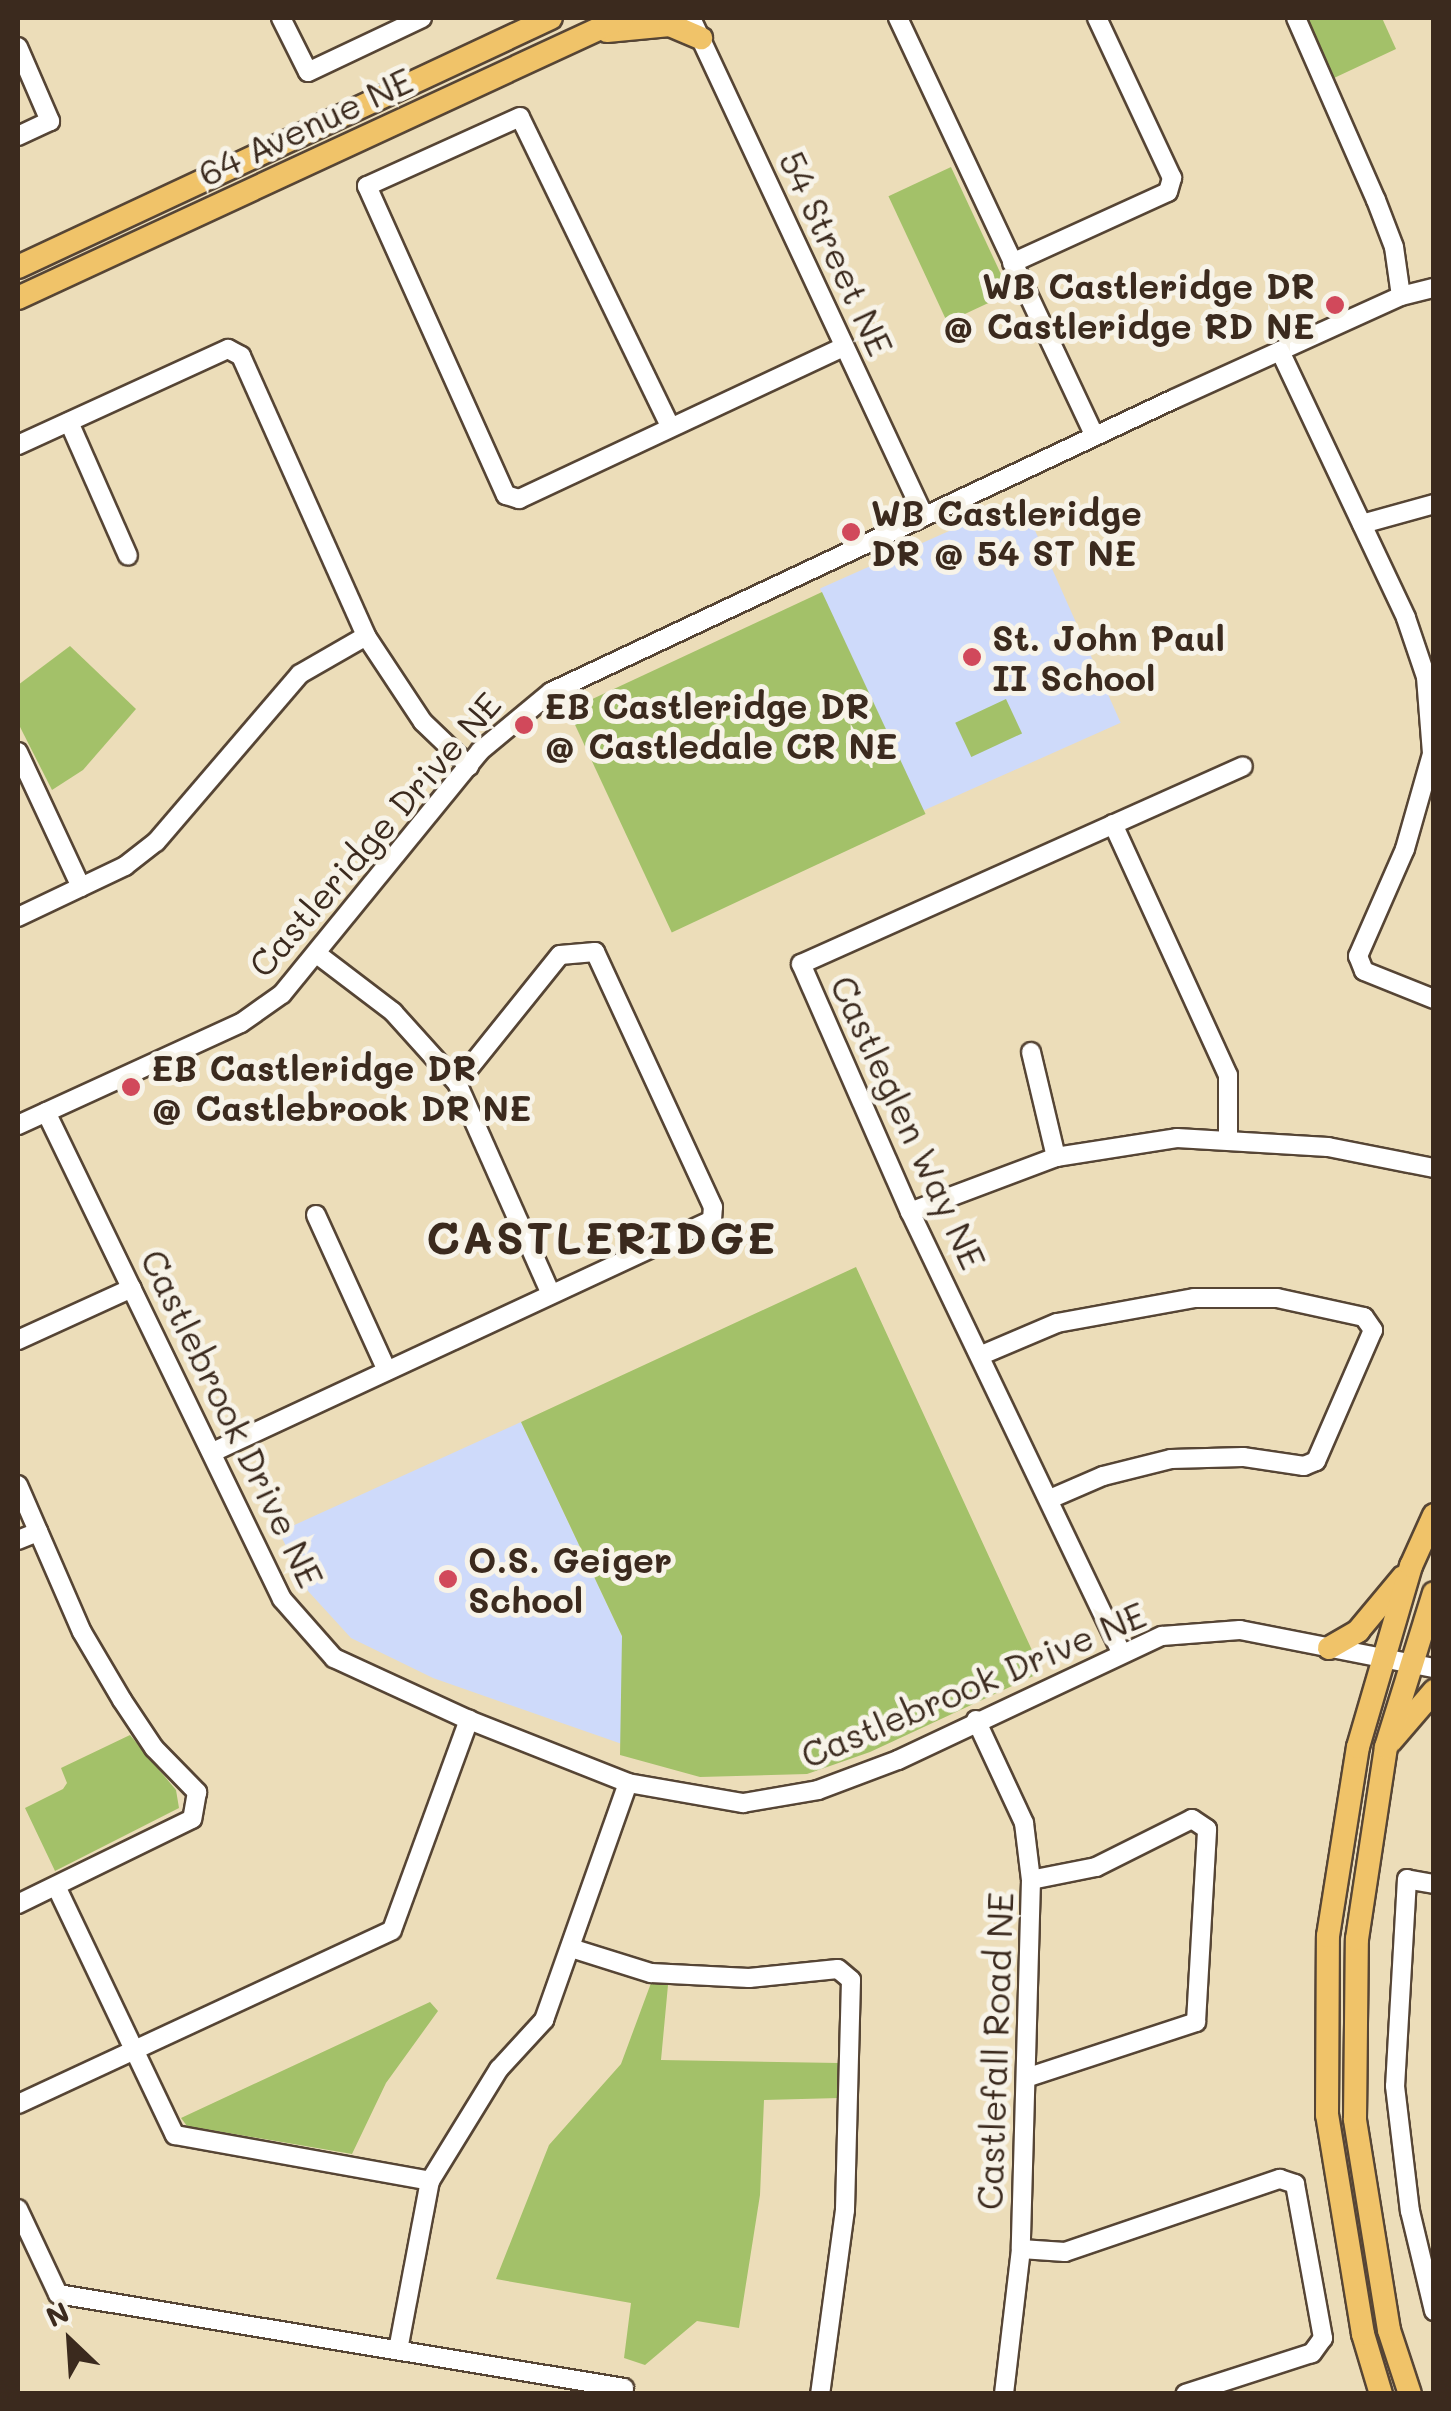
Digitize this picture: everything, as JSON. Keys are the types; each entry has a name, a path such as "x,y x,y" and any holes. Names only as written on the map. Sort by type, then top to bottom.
{"main road":[{"name":"64 Avenue NE","path":"18,266 551,18"},
{"name":"64 Avenue NE","path":"18,298 622,18"},
{"path":"583,35 670,24 696,28"},
{"path":"1374,2386 1339,2208 1325,2030 1337,1856 1383,1660 1411,1566 1434,1514"},
{"path":"1328,1648 1358,1631 1411,1566"},
{"path":"1410,2394 1386,2313 1355,2118 1357,1939 1386,1747 1407,1664 1434,1593"},
{"path":"1386,1747 1434,1691"}],"street":[{"path":"282,18 308,72 422,18"},
{"path":"898,18 1095,436"},
{"path":"1012,263 1168,192 1172,178 1097,18"},
{"path":"1296,18 1382,216 1400,296"},
{"name":"54 Street NE","path":"696,28 924,516"},
{"path":"18,47 50,122 18,136"},
{"path":"670,426 520,116 367,186 506,495 520,498 844,348"},
{"name":"Castleridge Drive NE","path":"18,1125 241,1023 282,994 468,766 516,716 551,692 1400,296 1434,288"},
{"path":"18,445 228,349 242,356 366,636 423,722 468,766"},
{"path":"1280,351 1430,676 1432,754 1405,849 1358,956 1364,971 1434,999"},
{"path":"69,422 128,556"},
{"path":"1362,524 1434,504"},
{"path":"18,916 81,887 156,842 300,674 366,636"},
{"path":"18,752 81,887"},
{"path":"1228,1136 1228,1075 1113,824 1243,766"},
{"name":"Castleglen Way NE","path":"1113,824 801,964 910,1212 984,1354 1121,1652"},
{"path":"213,1452 712,1220 713,1207 595,952 560,956 457,1083"},
{"path":"317,954 393,1012 457,1083 551,1294"},
{"path":"1031,1052 1056,1157"},
{"name":"Castlebrook Drive NE","path":"46,1112 267,1571 305,1629 334,1658 469,1720 628,1782 742,1804 818,1790 1121,1652 1201,1628 1434,1668"},
{"path":"910,1212 1056,1157 1228,1136 1434,1168"},
{"path":"316,1216 387,1370"},
{"path":"18,1340 132,1288"},
{"path":"984,1354 1057,1323 1194,1298 1277,1298 1364,1317 1373,1330 1316,1461 1304,1466 1244,1457 1172,1460 1103,1476 1052,1498"},
{"path":"18,1485 82,1632 154,1748 197,1792 192,1819 18,1904"},
{"path":"18,1540 38,1532"},
{"path":"18,2104 392,1930 469,1720"},
{"name":"Castlefall Road NE","path":"976,1720 1024,1822 1032,1880 1029,2077 1020,2249 1004,2394"},
{"path":"398,2350 430,2181 488,2084 544,2020 628,1782"},
{"path":"1029,2077 1196,2022 1207,1829 1192,1819 1096,1867 1032,1880"},
{"path":"1434,1884 1407,1879 1395,2086 1410,2211 1434,2311"},
{"path":"56,1886 175,2136 430,2181"},
{"path":"570,1948 650,1973 749,1978 838,1970 851,1980 845,2210 820,2394"},
{"path":"1020,2249 1066,2252 1280,2179 1295,2184 1323,2338 1312,2353 1185,2394"},
{"path":"18,2209 58,2294 624,2388"}],"shaded area":[{"name":"St. John Paul II School","path":"1021,499 1121,723 920,812 820,588"},
{"name":"O.S. Geiger School","path":"521,1422 622,1636 622,1744 433,1678 351,1638 308,1591 279,1532"}],"green space":[{"path":"1306,18 1382,18 1396,49 1334,78"},
{"path":"951,167 1010,293 947,322 888,196"},
{"path":"822,592 926,814 672,932 568,710"},
{"path":"70,646 136,709 83,770 52,790 18,723 18,685"},
{"path":"1006,699 1022,733 971,757 955,723"},
{"path":"856,1267 1042,1672 870,1752 807,1774 700,1777 620,1755 622,1636 521,1422"},
{"path":"130,1735 176,1790 179,1808 55,1871 25,1808 63,1789 67,1783 61,1768"},
{"path":"651,1983 668,1985 661,2060 839,2063 839,2098 764,2100 760,2195 739,2328 697,2321 645,2365 624,2358 631,2303 496,2279 549,2145 621,2064"},
{"path":"430,2002 438,2011 386,2083 352,2154 187,2126 181,2118"}],"place":[{"name":"WB Castleridge DR @ Castleridge RD NE","path":"1335,305"},
{"name":"WB Castleridge DR @ 54 ST NE","path":"851,532"},
{"name":"St. John Paul II School","path":"972,657"},
{"name":"EB Castleridge DR @ Castledale CR NE","path":"524,725"},
{"name":"EB Castleridge DR @ Castlebrook DR NE","path":"131,1087"},
{"name":"O.S. Geiger School","path":"448,1579"}],"district":[{"name":"CASTLERIDGE","path":"602,1237"}]}
